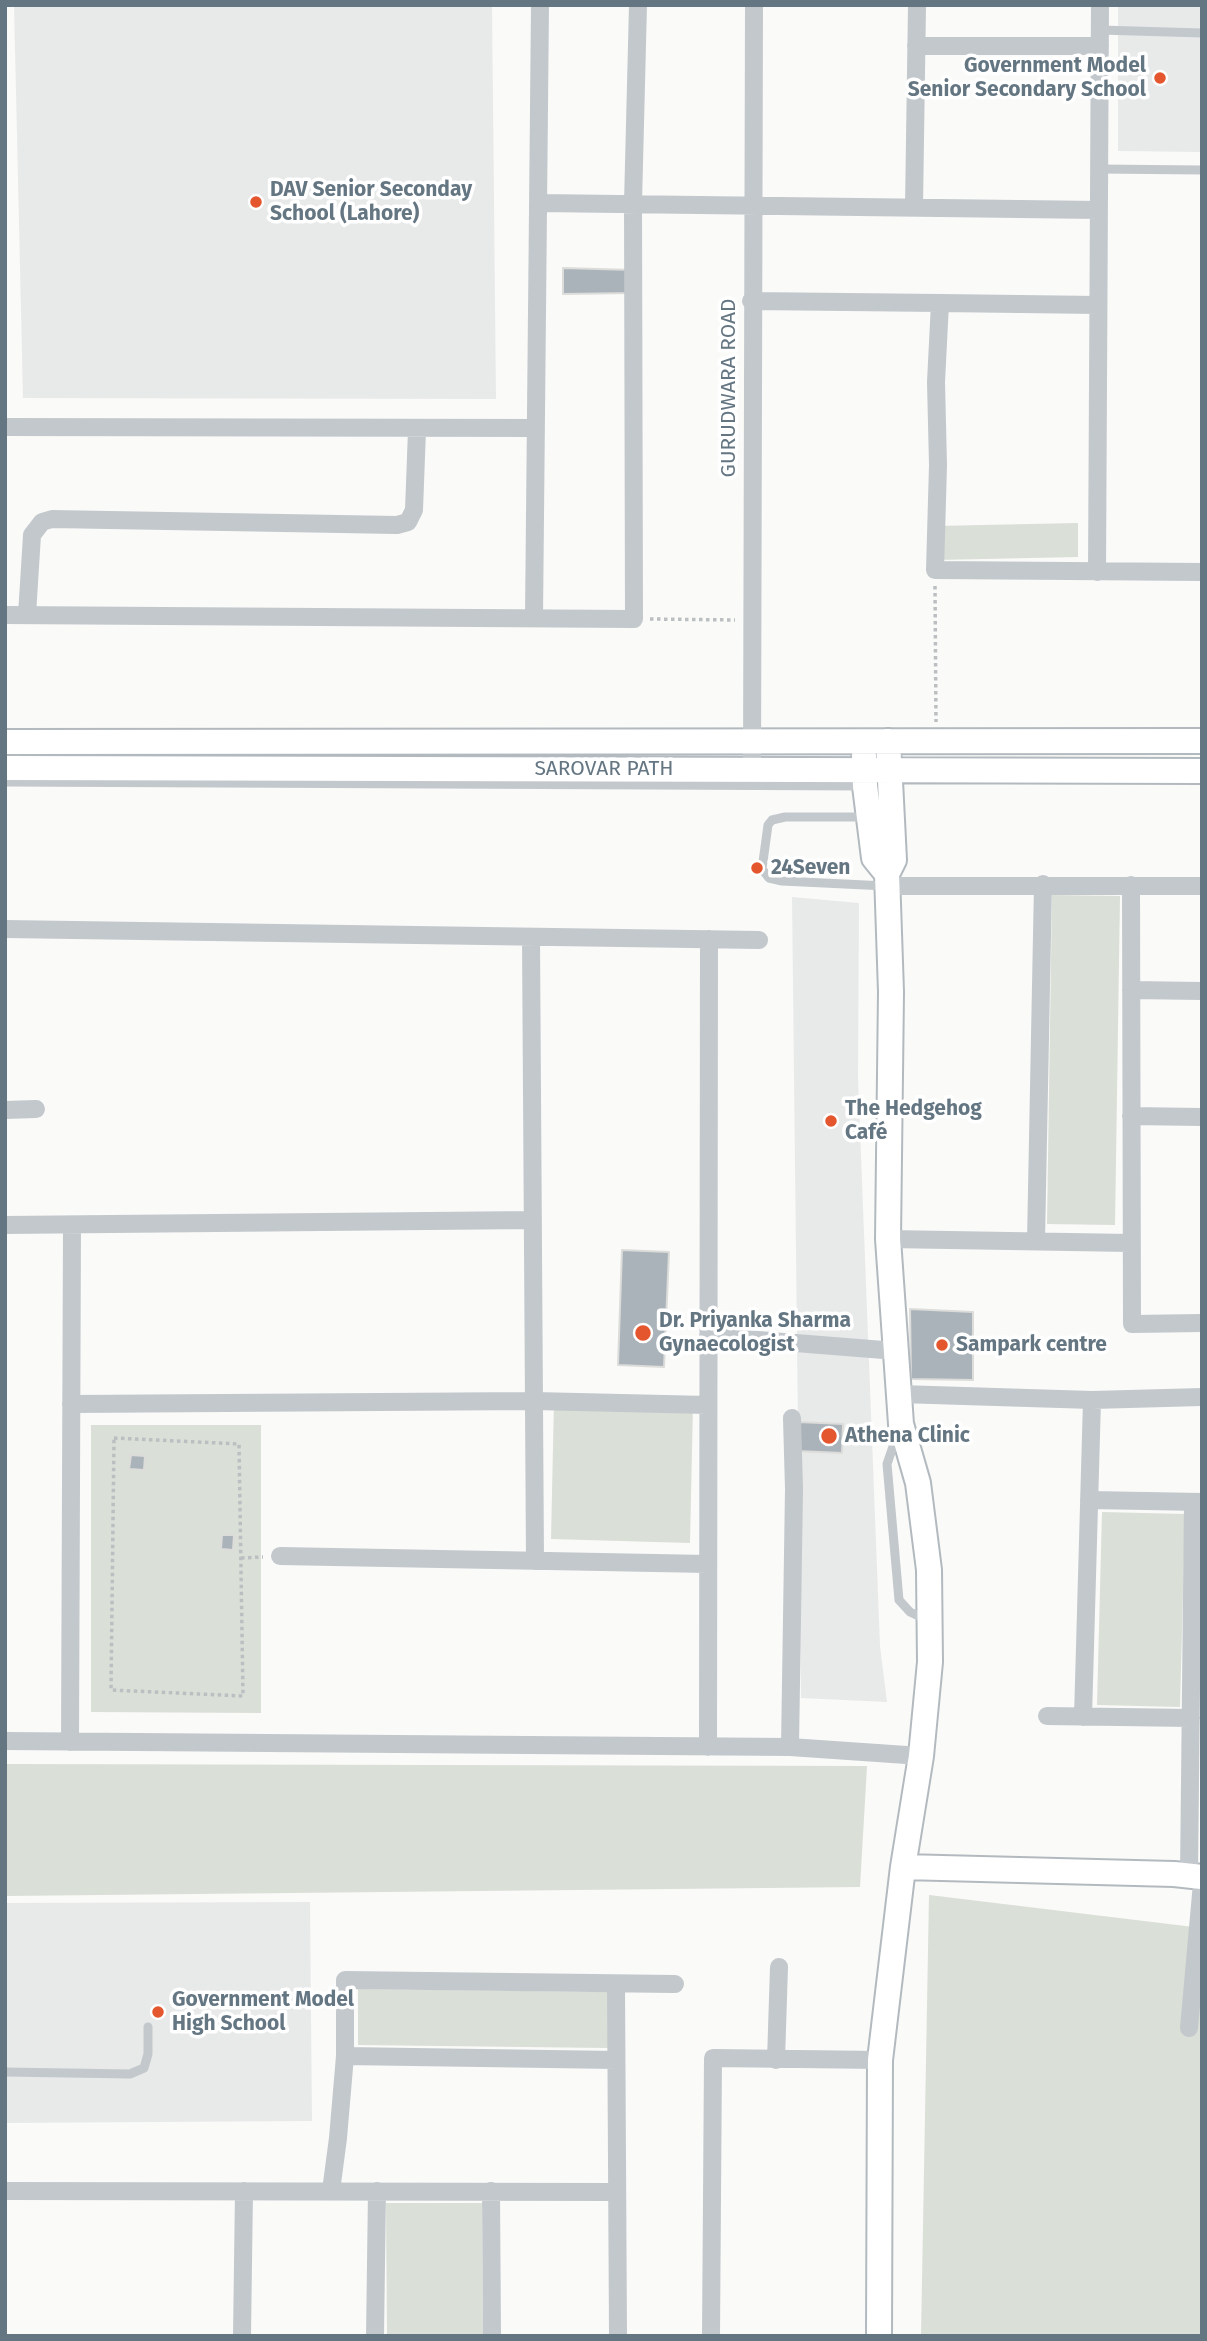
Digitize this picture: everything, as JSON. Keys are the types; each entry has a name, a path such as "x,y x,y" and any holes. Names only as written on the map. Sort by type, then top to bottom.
{"main road":[{"name":"SAROVAR PATH","path":"5,741 1202,741"},
{"path":"876,741 869,817 874,858 888,880"},
{"name":"SAROVAR PATH","path":"5,768 752,770 873,775 1202,771"},
{"path":"873,775 894,860 888,880 891,992 888,1239 901,1424 918,1483 929,1570 930,1662 921,1756 903,1867 880,2060 879,2336"},
{"path":"903,1867 1197,1878"}],"street":[{"path":"534,618 540,5"},
{"path":"5,615 634,619 633,203 638,5"},
{"name":"GURUDWARA ROAD","path":"752,770 751,301 754,5"},
{"path":"914,207 917,5"},
{"path":"1097,572 1100,5"},
{"path":"916,46 1100,38"},
{"path":"539,203 1099,210"},
{"path":"751,301 1098,305"},
{"path":"940,303 936,382 938,465 935,570 1202,572"},
{"path":"5,427 417,430 536,428"},
{"path":"27,615 32,534 42,522 52,519 397,525 408,522 414,510 417,430"},
{"path":"888,880 1202,886"},
{"path":"1036,1241 1043,884"},
{"path":"1131,885 1132,1324 1202,1323"},
{"path":"5,929 759,940"},
{"path":"531,937 535,1561"},
{"path":"708,1747 709,939"},
{"path":"1131,989 1202,990"},
{"path":"5,1110 37,1109"},
{"path":"1130,1116 1202,1117"},
{"path":"5,1225 533,1220"},
{"path":"70,1742 72,1225"},
{"path":"888,1239 1130,1243"},
{"path":"708,1336 897,1351"},
{"path":"900,1394 1092,1399 1202,1397"},
{"path":"1083,1717 1092,1399"},
{"path":"71,1404 534,1401 708,1405"},
{"path":"790,1747 794,1500 792,1418"},
{"path":"1089,1500 1198,1502 1191,1718 1197,1878 1189,2028"},
{"path":"280,1556 708,1564"},
{"path":"1047,1716 1191,1718"},
{"path":"5,1741 790,1747 921,1756"},
{"path":"776,2060 779,1967"},
{"path":"331,2191 345,2056 345,1980 675,1984"},
{"path":"616,1984 618,2336"},
{"path":"345,2056 617,2060"},
{"path":"711,2336 713,2058 880,2060"},
{"path":"5,2191 617,2192"},
{"path":"242,2336 244,2191"},
{"path":"375,2336 377,2191"},
{"path":"491,2191 492,2336"}],"lane":[{"path":"1100,38 1202,33"},
{"path":"1099,169 1202,170"},
{"path":"5,782 873,775"},
{"path":"869,817 785,817 772,820 768,825 762,869 769,878 782,881 888,880"},
{"path":"5,2072 130,2074 144,2068 148,2054 148,2026"}],"path":[{"path":"935,570 936,741"},
{"path":"634,619 736,620"},
{"path":"114,1438 239,1444 243,1696 111,1690 114,1438"}],"shaded area":[{"name":"DAV Senior Seconday School (Lahore)","path":"14,5 492,5 496,399 23,398"},
{"name":"Government Model Senior Secondary School","path":"1118,5 1202,5 1202,152 1118,151"},
{"path":"1078,523 1078,557 936,560 936,526"},
{"path":"1052,895 1120,896 1115,1225 1047,1224"},
{"path":"792,897 859,903 858,1078 880,1646 887,1702 801,1698"},
{"path":"554,1401 693,1404 690,1543 551,1539"},
{"path":"91,1425 261,1425 261,1713 91,1712"},
{"path":"1102,1512 1185,1514 1180,1707 1097,1705"},
{"path":"5,1764 867,1766 860,1887 5,1896"},
{"path":"929,1895 1202,1928 1202,2336 921,2336"},
{"name":"Government Model High School","path":"310,1902 312,2121 5,2123 5,1903"},
{"path":"358,1989 608,1992 608,2048 358,2045"},
{"path":"386,2203 482,2203 483,2336 387,2336"}],"building":[{"path":"563,268 633,270 633,293 563,294"},
{"path":"622,1250 669,1252 664,1367 618,1365"},
{"name":"Sampark centre","path":"910,1309 973,1312 973,1380 911,1379"},
{"path":"799,1422 843,1424 842,1453 797,1451"},
{"path":"131,1455 145,1456 144,1470 129,1469"},
{"path":"222,1535 234,1535 233,1550 221,1549"}],"place":[{"name":"Government Model Senior Secondary School","path":"1160,78"},
{"name":"DAV Senior Seconday School (Lahore)","path":"256,202"},
{"name":"24Seven","path":"757,868"},
{"name":"The Hedgehog Café","path":"831,1121"},
{"name":"Dr. Priyanka Sharma Gynaecologist","path":"643,1333"},
{"name":"Sampark centre","path":"942,1345"},
{"name":"Athena Clinic","path":"829,1436"},
{"name":"Government Model High School","path":"158,2012"}]}
